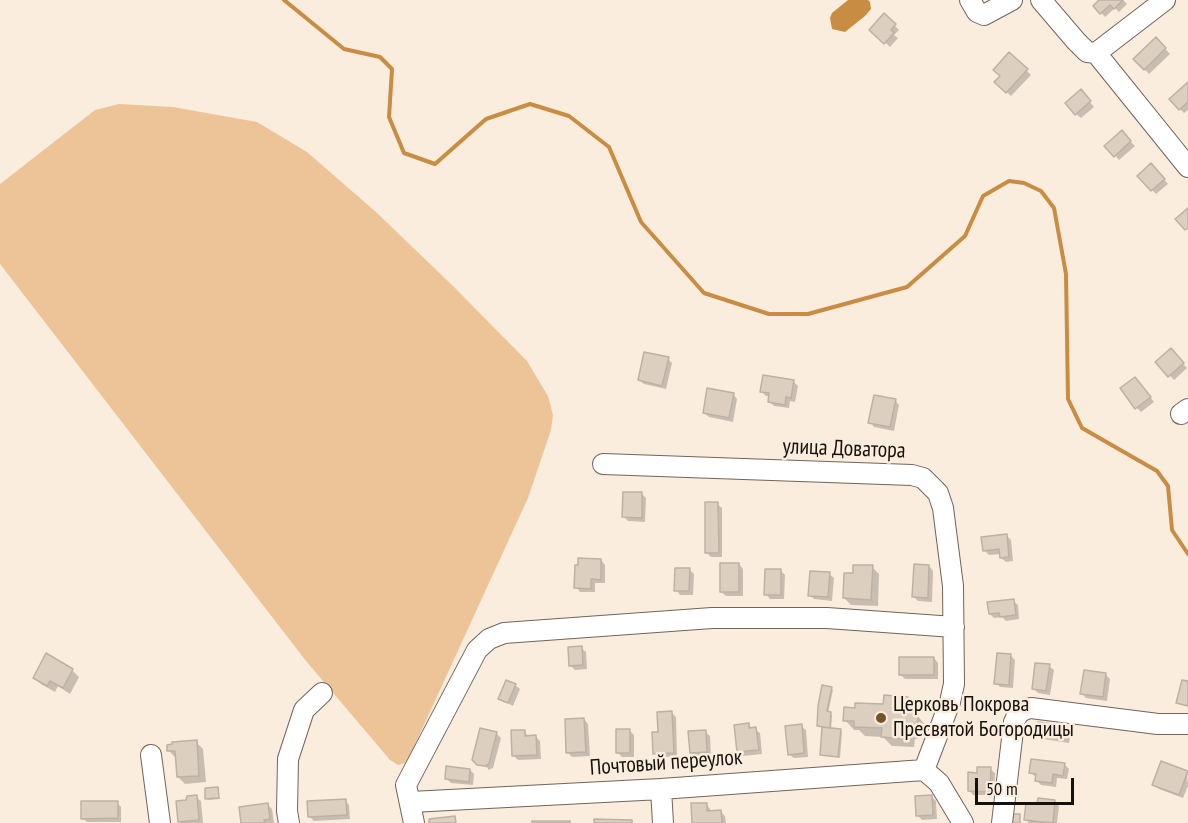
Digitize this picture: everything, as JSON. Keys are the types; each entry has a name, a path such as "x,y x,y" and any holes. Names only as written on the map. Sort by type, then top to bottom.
{"street":[{"path":"970,0 977,12 984,15 1012,0"},
{"path":"1041,0 1087,52 1096,53 1165,0"},
{"path":"1096,53 1188,167"},
{"name":"улица Доватора","path":"603,464 912,475 923,478 938,493 944,508 951,552 954,627 954,684 950,702 924,770"},
{"path":"414,823 406,785 477,650 489,639 504,633 711,618 826,618 954,627"},
{"path":"289,823 288,759 304,710 322,693"},
{"path":"1002,823 1014,722 1023,709 1031,708 1158,724 1188,724"},
{"path":"151,754 160,823"},
{"path":"924,770 939,783 963,823"},
{"name":"Почтовый переулок","path":"411,802 661,789 924,770"},
{"path":"661,789 663,823"}],"shaded area":[{"path":"848,0 868,0 871,9 845,32 832,29 830,18 832,13"},
{"path":"119,104 173,107 257,122 307,152 376,212 453,286 527,361 548,396 553,415 551,430 528,498 405,763 398,765 390,760 306,661 0,264 0,184 95,110"}],"building":[{"path":"1099,0 1123,0 1114,9 1110,5 1100,14 1093,6"},
{"path":"884,13 896,24 891,30 894,33 884,44 869,30"},
{"path":"1156,37 1166,48 1144,70 1133,59"},
{"path":"1009,52 1028,69 1006,93 994,82 1000,76 993,70"},
{"path":"1188,82 1188,102 1179,110 1169,99"},
{"path":"1081,89 1091,101 1075,115 1065,103"},
{"path":"1122,130 1131,141 1114,157 1104,146"},
{"path":"1151,163 1165,179 1151,191 1137,176"},
{"path":"1188,208 1188,228 1185,230 1175,219"},
{"path":"1171,348 1184,363 1168,377 1155,362"},
{"path":"644,352 669,357 662,386 638,380"},
{"path":"763,375 794,380 791,398 786,397 785,405 768,402 769,393 760,392"},
{"path":"1135,377 1151,397 1135,409 1120,388"},
{"path":"707,388 734,393 729,418 703,413"},
{"path":"874,395 896,399 890,427 868,423"},
{"path":"623,492 642,492 642,518 622,517"},
{"path":"705,502 718,502 719,553 705,553"},
{"path":"1007,534 1009,557 1000,558 999,549 983,551 981,537"},
{"path":"578,558 601,559 601,580 591,579 591,589 574,588 575,565 578,565"},
{"path":"720,563 739,563 739,592 720,592"},
{"path":"914,564 929,565 928,598 912,597"},
{"path":"853,565 873,565 871,600 843,598 844,573 853,573"},
{"path":"675,568 690,568 689,591 674,591"},
{"path":"765,569 781,569 781,595 764,595"},
{"path":"810,571 830,572 828,597 808,596"},
{"path":"1014,599 1016,615 1000,617 999,613 989,614 987,602"},
{"path":"582,646 583,665 569,666 568,647"},
{"path":"46,653 73,669 63,688 50,681 47,686 33,678"},
{"path":"997,653 1011,654 1009,685 994,684"},
{"path":"899,657 934,657 934,675 899,675"},
{"path":"1035,663 1050,664 1046,691 1032,689"},
{"path":"1084,670 1106,673 1103,697 1080,694"},
{"path":"506,680 516,684 508,703 498,699"},
{"path":"1182,680 1188,681 1188,706 1176,703"},
{"path":"822,685 832,687 827,711 831,712 830,728 817,726"},
{"name":"Церковь Покрова Пресвятой Богородицы","path":"884,695 908,697 907,706 911,706 917,712 918,721 906,730 905,739 881,737 882,728 854,727 854,721 843,721 844,707 855,708 855,703 883,704"},
{"path":"672,711 674,753 653,754 652,732 658,732 657,712"},
{"path":"584,718 586,752 566,753 565,719"},
{"path":"1038,722 1067,726 1065,739 1037,735"},
{"path":"749,723 749,728 756,727 759,750 737,752 734,725"},
{"path":"802,724 804,753 788,755 785,726"},
{"path":"822,727 841,729 838,757 820,755"},
{"path":"480,728 497,732 489,764 485,766 477,765 472,760"},
{"path":"616,729 630,729 630,753 616,753"},
{"path":"511,730 525,730 525,736 536,735 537,755 512,756"},
{"path":"706,730 707,752 690,753 688,731"},
{"path":"197,740 199,776 177,777 175,751 167,751 167,745 172,742"},
{"path":"1031,759 1065,763 1063,776 1053,774 1052,783 1035,781 1036,774 1029,773"},
{"path":"1161,761 1188,771 1179,795 1152,785"},
{"path":"446,766 470,769 469,782 445,779"},
{"path":"977,767 991,767 990,792 968,791 968,772 977,773"},
{"path":"218,787 219,798 205,799 205,788"},
{"path":"197,795 199,820 178,822 176,801"},
{"path":"932,795 933,815 916,816 915,796"},
{"path":"1038,798 1055,800 1053,823 1024,820 1026,803 1037,804"},
{"path":"346,799 347,815 308,817 307,801"},
{"path":"81,801 118,801 118,818 81,819"},
{"path":"268,803 270,819 264,820 265,823 241,823 239,807"},
{"path":"691,803 707,803 707,811 721,810 722,823 692,823"},
{"path":"1010,814 1020,814 1020,823 1009,823"},
{"path":"455,816 456,823 429,823 429,819"},
{"path":"594,819 632,820 632,823 594,823"},
{"path":"532,821 570,821 570,823 532,823"}],"waterway":[{"path":"284,0 344,49 380,57 392,69 389,117 404,153 435,164 486,119 530,104 569,116 609,147 641,222 704,293 769,314 808,314 907,287 965,236 983,196 1009,181 1024,183 1041,191 1054,208 1066,274 1068,399 1082,428 1157,471 1168,486 1172,530 1188,554"}],"place":[{"name":"Церковь Покрова Пресвятой Богородицы","path":"881,718"}]}
